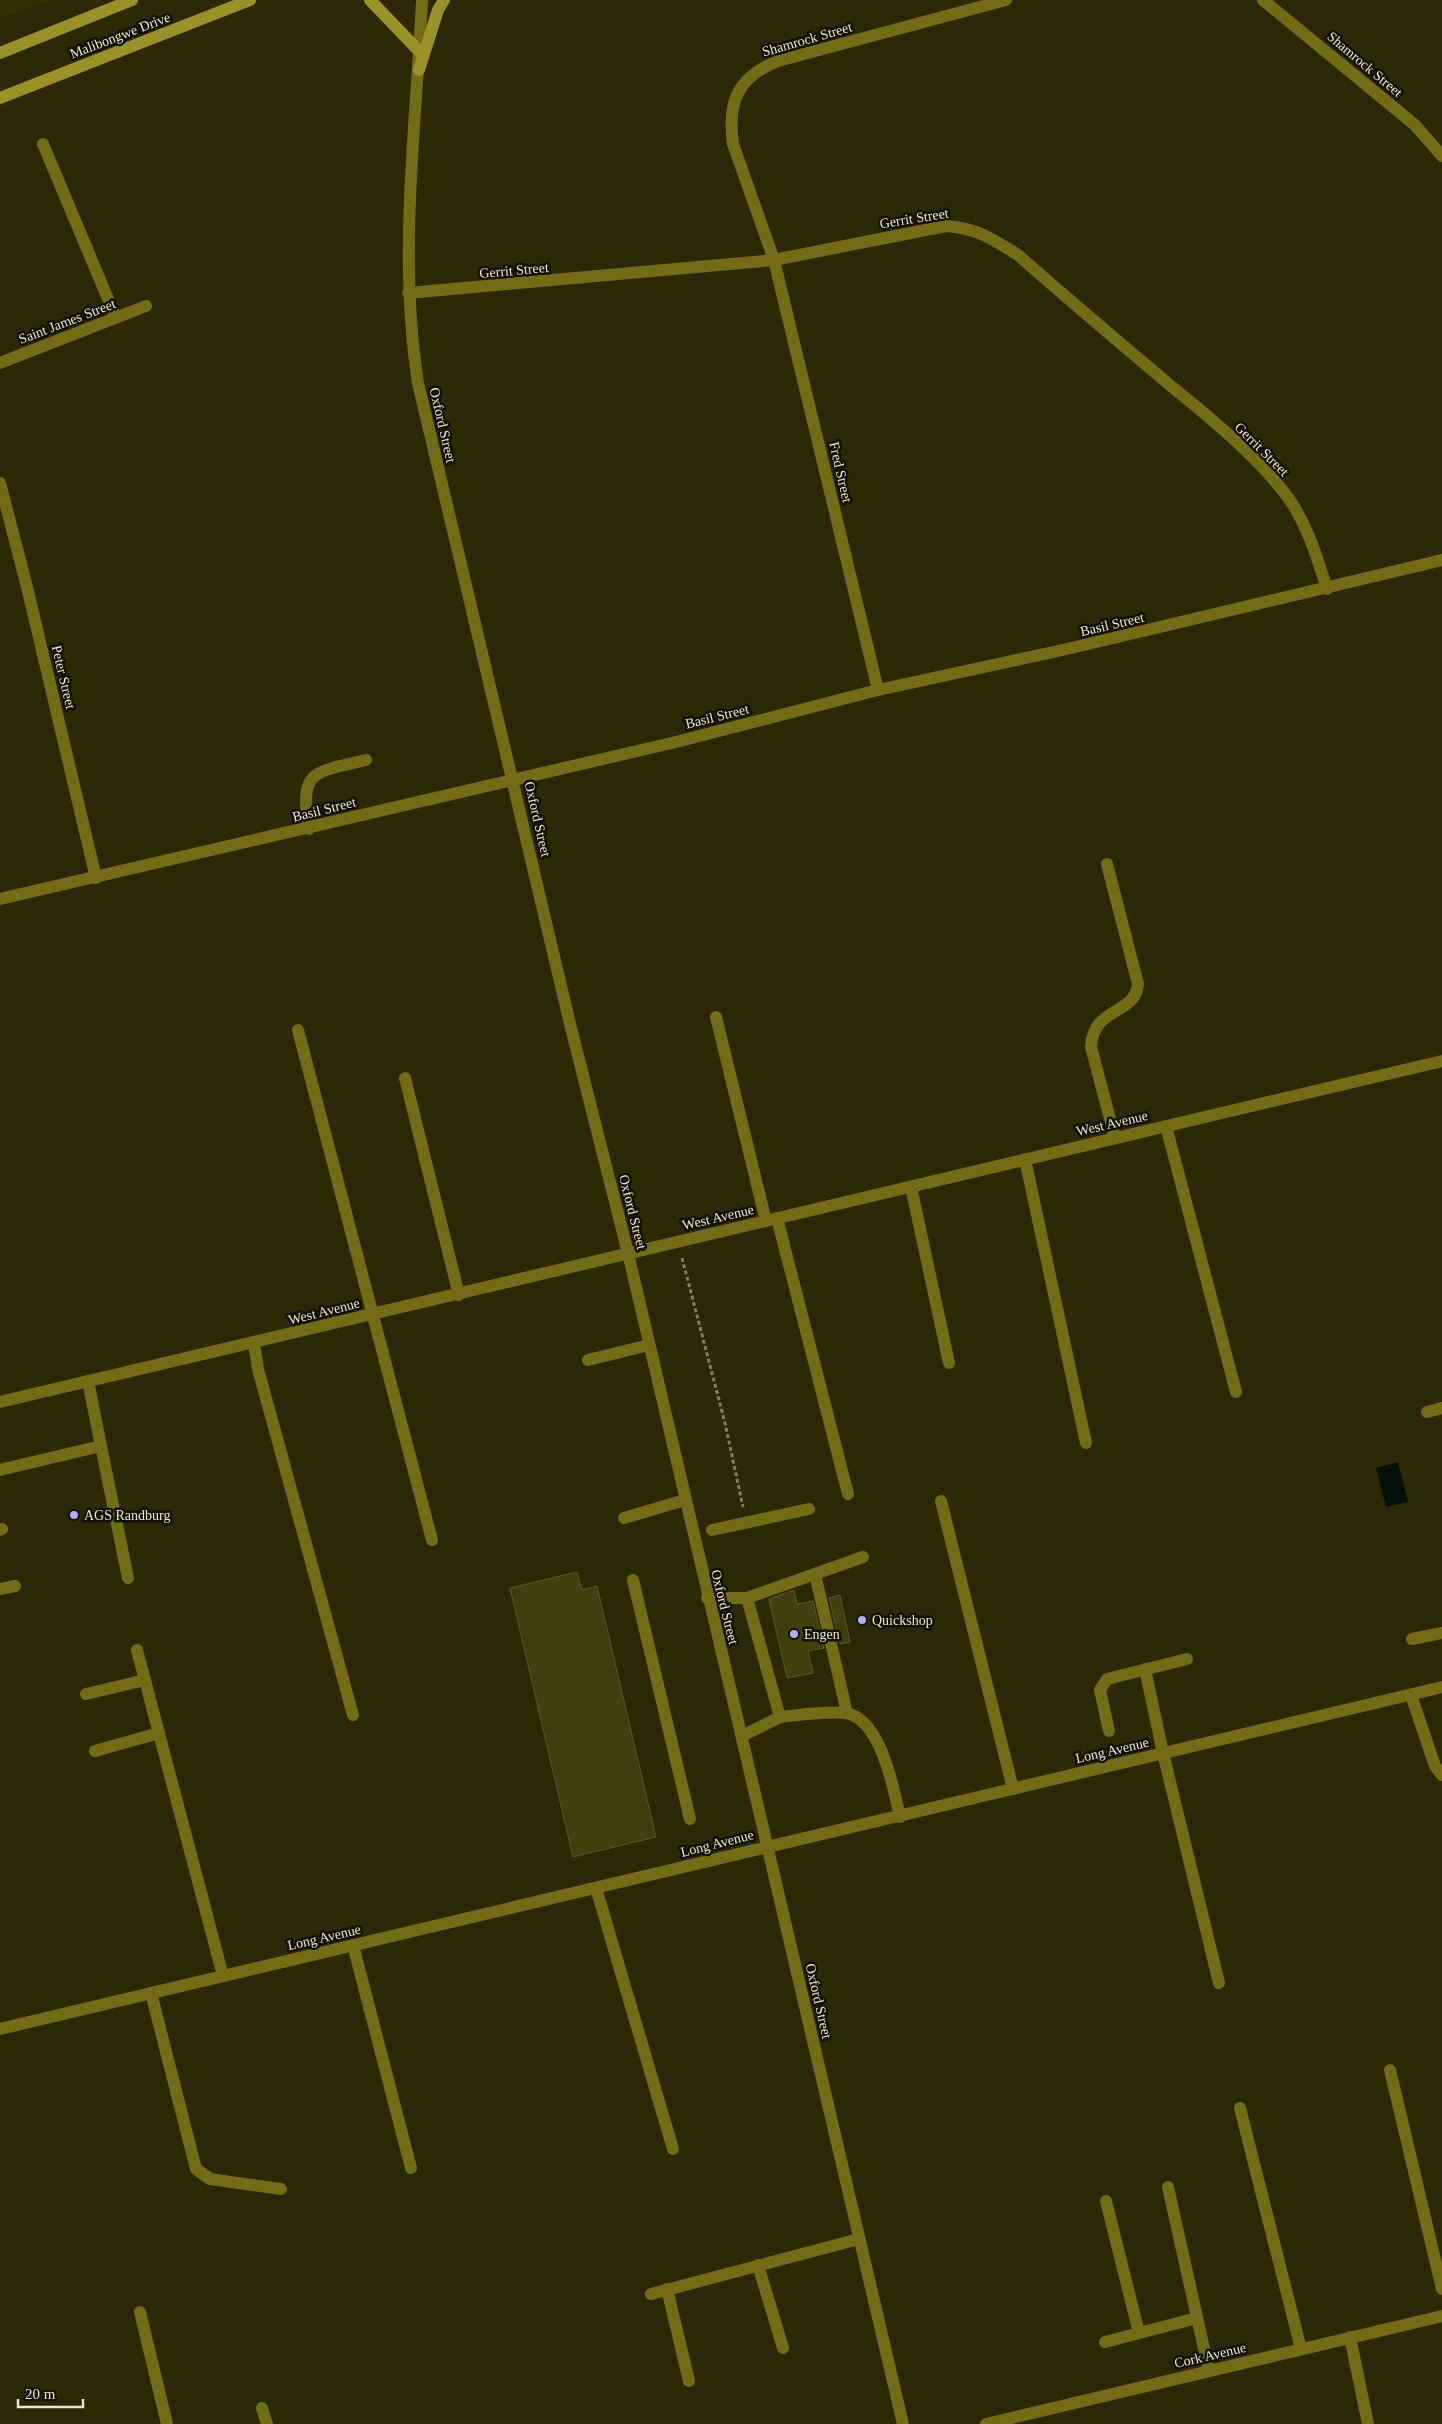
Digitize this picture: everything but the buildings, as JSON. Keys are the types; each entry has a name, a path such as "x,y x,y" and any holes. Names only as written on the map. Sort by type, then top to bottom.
{"main road":[{"name":"Malibongwe Drive","path":"0,53 118,4 132,0"},
{"name":"Malibongwe Drive","path":"0,98 250,0"},
{"path":"370,0 420,52"},
{"path":"419,70 438,10 444,0"}],"street":[{"name":"Oxford Street","path":"422,0 408,222 408,293 411,338 418,383 571,1028 628,1253 903,2424"},
{"name":"Shamrock Street","path":"774,260 733,144 730,127 732,109 738,91 746,79 762,67 778,61 1006,0"},
{"name":"Shamrock Street","path":"1263,0 1414,125 1442,156"},
{"path":"43,144 116,318"},
{"name":"Gerrit Street","path":"408,293 774,260 946,226 966,227 985,234 1018,255 1220,428 1269,475 1289,499 1303,523 1328,589"},
{"name":"Fred Street","path":"774,260 878,690"},
{"name":"Saint James Street","path":"0,363 146,306"},
{"name":"Peter Street","path":"0,484 27,586 96,878"},
{"name":"Basil Street","path":"0,899 309,829 513,779 676,742 878,690 1328,589 1442,560"},
{"path":"309,829 305,790 314,775 322,771 366,760"},
{"path":"1108,864 1138,984 1133,999 1098,1023 1092,1038 1091,1047 1115,1138"},
{"path":"716,1017 848,1494"},
{"path":"298,1030 432,1540"},
{"name":"West Avenue","path":"0,1402 1442,1061"},
{"path":"405,1078 460,1294"},
{"path":"1166,1126 1236,1392"},
{"path":"1025,1159 1086,1443"},
{"path":"912,1187 949,1363"},
{"path":"254,1343 258,1369 353,1715"},
{"path":"588,1360 649,1345"},
{"path":"88,1381 128,1578"},
{"path":"1427,1412 1442,1408"},
{"path":"0,1470 101,1446"},
{"path":"624,1518 685,1500"},
{"path":"941,1501 1012,1789"},
{"path":"712,1530 809,1509"},
{"path":"708,1598 747,1598 863,1557"},
{"path":"815,1574 847,1713"},
{"path":"633,1580 690,1819"},
{"path":"0,1589 15,1586"},
{"path":"747,1598 780,1717"},
{"path":"1412,1640 1442,1632"},
{"path":"137,1650 224,1976"},
{"path":"1109,1731 1100,1690 1102,1683 1107,1679 1187,1659"},
{"path":"1145,1669 1163,1753 1219,1983"},
{"path":"86,1694 145,1680"},
{"name":"Long Avenue","path":"0,2028 1442,1687"},
{"path":"1411,1695 1435,1766 1442,1775"},
{"path":"742,1736 780,1717 847,1713 859,1718 871,1729 878,1744 900,1816"},
{"path":"94,1751 159,1734"},
{"path":"596,1888 672,2149"},
{"path":"354,1945 411,2168"},
{"path":"151,1993 196,2169 210,2179 281,2189"},
{"path":"1390,2070 1442,2289"},
{"path":"1240,2108 1300,2349"},
{"path":"1168,2187 1209,2371"},
{"path":"1106,2201 1139,2333"},
{"path":"651,2294 859,2239"},
{"path":"758,2265 782,2348"},
{"path":"667,2289 689,2381"},
{"path":"140,2312 167,2424"},
{"name":"Cork Avenue","path":"986,2424 1442,2316"},
{"path":"1105,2342 1197,2318"},
{"path":"1350,2337 1368,2424"},
{"path":"262,2408 266,2424"}],"path":[{"path":"681,1253 725,1423 746,1523"}],"shaded area":[{"path":"0,0 52,0 0,18"},
{"path":"1398,1462 1408,1502 1386,1507 1376,1468"}],"place":[{"name":"AGS Randburg","path":"74,1515"},
{"name":"Quickshop","path":"862,1620"},
{"name":"Engen","path":"794,1634"}]}
